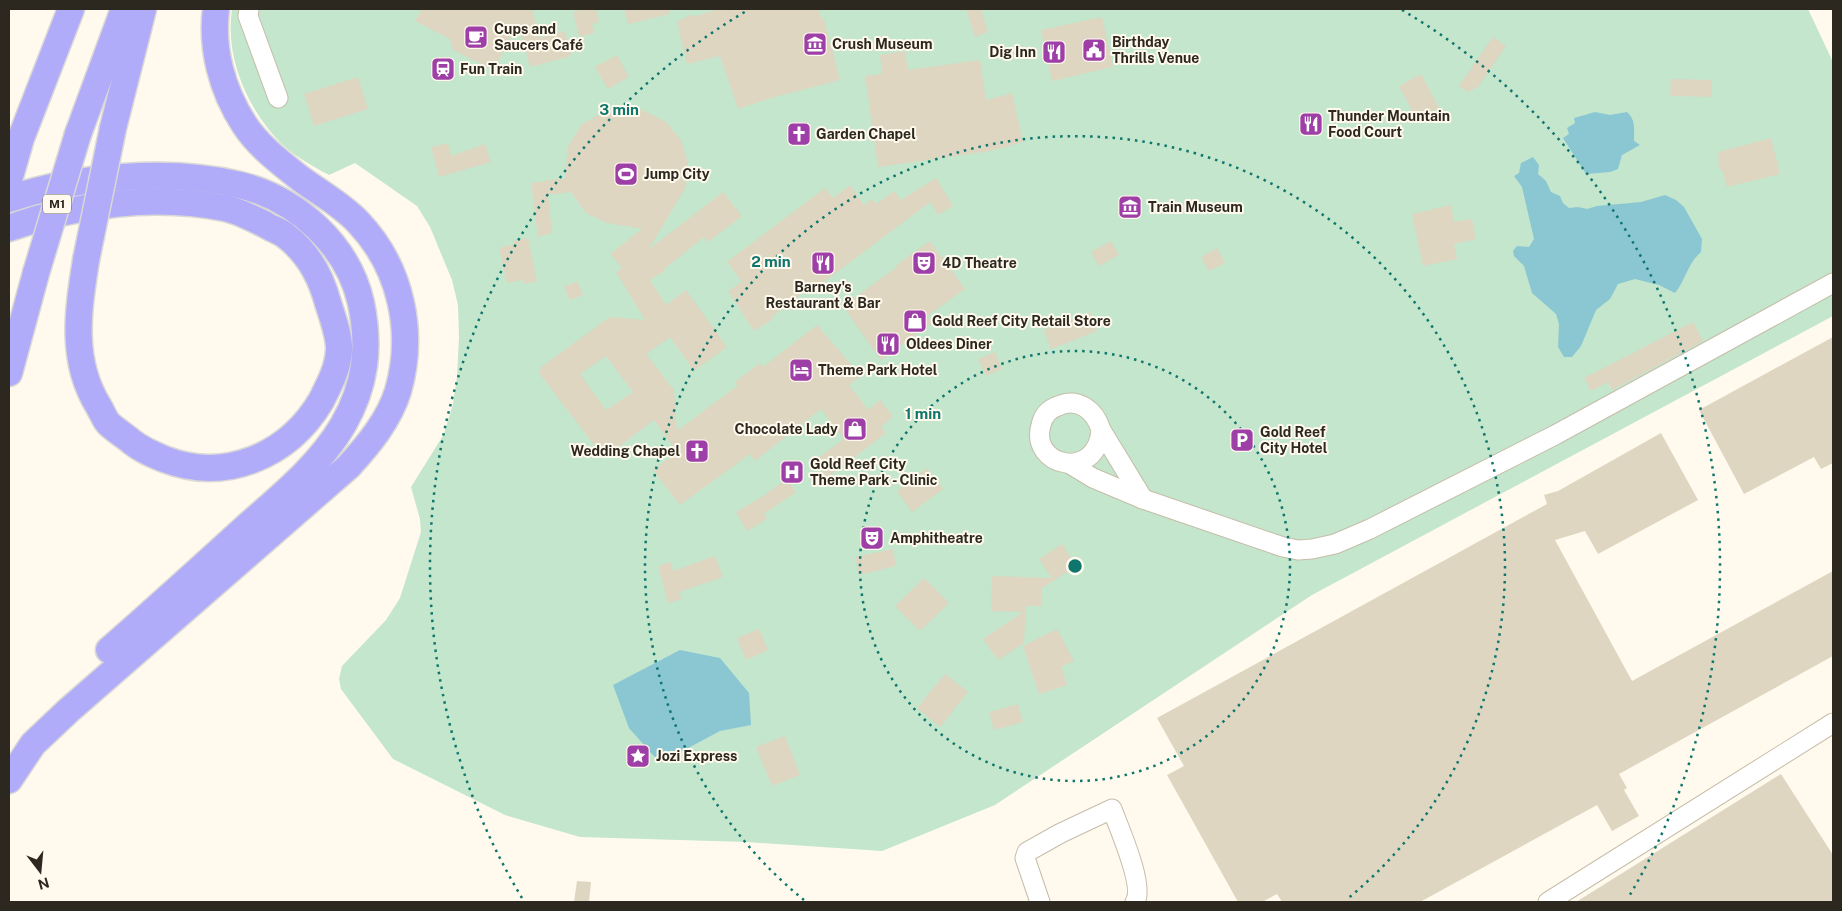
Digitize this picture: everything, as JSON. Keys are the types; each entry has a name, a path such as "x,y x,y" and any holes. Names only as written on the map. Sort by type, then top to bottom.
{"highway":[{"path":"9,180 21,138 71,9"},
{"name":"M1","path":"9,373 36,273 78,134 124,9"},
{"path":"9,228 33,220 105,205 179,203 227,208 286,235 310,261 323,286 333,317 339,350 332,381 313,413 284,444 248,463 214,469 180,465 142,450 107,422 89,392 81,366 78,310 86,260 113,128 143,9"},
{"path":"32,744 115,669 349,466 371,443 398,392 405,357 405,322 399,294 391,272 374,242 358,222 340,206 269,153 244,125 228,92 217,57 216,9"},
{"path":"9,199 37,189 141,175 209,179 242,185 275,198 305,217 326,235 342,256 359,295 366,346 364,368 359,389 343,424 325,451 291,486 98,661 60,700 9,780"}],"lane":[{"path":"249,9 248,16 278,98"},
{"path":"1070,464 1080,462 1089,457 1096,450 1100,440 1098,420 1092,411 1083,405 1073,403 1062,404 1053,408 1045,415 1041,423 1040,442 1052,458 1070,464 1092,478 1143,499 1283,547 1312,550 1335,544 1370,529 1555,435 1833,283"},
{"path":"1100,430 1143,499"},
{"path":"1548,902 1833,723"},
{"path":"1040,902 1025,858 1027,852 1061,833 1112,809 1136,876 1137,898 1135,902"}],"green space":[{"path":"232,9 1808,9 1833,62 1833,316 1312,595 995,805 882,851 746,842 580,837 505,815 393,759 341,689 339,679 342,666 386,620 400,598 421,532 420,519 411,487 444,434 453,404 457,377 458,305 452,280 430,227 417,206 355,163 329,175 287,148 264,124 246,94 235,61 232,44"}],"water":[{"path":"1595,112 1610,115 1627,112 1633,122 1634,141 1640,145 1622,155 1618,169 1610,172 1586,174 1563,138 1569,134 1567,128 1575,123 1574,118"},
{"path":"1533,157 1539,165 1538,174 1546,181 1551,192 1560,196 1563,203 1569,208 1587,209 1597,206 1641,202 1665,195 1676,200 1684,207 1702,239 1701,252 1696,257 1675,293 1659,285 1635,279 1618,284 1610,299 1596,310 1581,346 1572,357 1564,357 1558,347 1559,324 1556,314 1532,293 1524,266 1514,256 1513,251 1517,246 1529,247 1534,239 1522,187 1514,176 1519,173 1521,163"},
{"path":"680,650 720,658 749,693 751,725 720,731 660,763 629,728 613,685"}],"building":[{"path":"422,9 532,9 540,38 565,31 571,56 530,67 518,22 496,66 489,68 453,50 450,39 415,21"},
{"path":"596,9 599,22 592,24 594,33 579,37 573,12"},
{"path":"624,9 669,9 670,14 628,24"},
{"path":"719,9 818,9 822,19 824,18 840,80 771,98 738,109 720,56 687,64 677,22 692,14 693,17"},
{"path":"966,9 981,9 988,32 975,37"},
{"path":"1102,17 1113,67 1052,81 1041,30"},
{"path":"1493,37 1506,46 1478,87 1468,92 1459,86"},
{"path":"905,51 908,70 980,60 986,100 1012,93 1023,142 990,151 878,167 865,76 882,74 880,55"},
{"path":"617,55 629,77 608,89 595,67"},
{"path":"1421,74 1439,108 1417,120 1399,86"},
{"path":"358,77 368,109 314,126 304,94"},
{"path":"1671,79 1712,80 1712,97 1670,96"},
{"path":"617,105 643,110 666,122 681,140 688,163 686,187 648,250 723,192 742,216 708,242 704,237 664,269 665,271 650,280 666,305 686,290 727,347 694,371 670,337 646,354 674,390 677,431 737,386 735,382 760,363 763,367 817,325 861,376 849,385 868,410 880,400 893,416 881,427 886,433 827,478 814,461 844,439 821,409 755,461 750,454 680,505 653,470 677,452 654,420 613,451 598,450 539,373 541,367 610,317 645,320 616,272 622,268 610,254 642,229 607,223 586,213 571,192 548,195 552,233 538,237 531,183 565,178 568,146 582,124","holes":["606,356 633,392 606,410 580,374"]},
{"path":"1771,138 1780,174 1727,187 1722,169 1719,170 1718,152"},
{"path":"448,143 451,156 485,144 491,162 439,177 431,147"},
{"path":"936,178 953,206 938,215 930,202 816,288 813,285 772,317 773,319 754,331 728,291 742,282 727,262 825,188 833,198 850,185 864,205 872,199 876,204 894,191 901,200"},
{"path":"1451,205 1454,222 1472,219 1476,239 1454,244 1457,259 1423,266 1412,214"},
{"path":"528,238 537,281 524,284 523,280 507,283 499,248 514,244 513,241"},
{"path":"930,241 965,289 927,316 932,323 881,360 843,306"},
{"path":"1111,241 1119,255 1099,266 1091,252"},
{"path":"1217,248 1225,263 1209,271 1201,257"},
{"path":"577,281 583,295 570,300 564,287"},
{"path":"1090,312 1097,331 1051,349 1044,330"},
{"path":"1693,322 1703,341 1612,390 1608,382 1591,391 1584,378"},
{"path":"1833,337 1833,463 1821,469 1814,457 1744,494 1699,410"},
{"path":"995,352 1002,369 986,376 978,359"},
{"path":"1661,433 1698,500 1598,554 1585,531 1555,540 1632,681 1833,571 1833,656 1619,774 1627,788 1624,790 1639,816 1612,831 1597,805 1420,902 1282,902 1277,894 1262,902 1238,902 1167,775 1184,766 1157,718 1547,504 1544,495 1558,491"},
{"path":"927,468 943,489 912,512 897,491"},
{"path":"787,479 796,492 764,514 767,519 747,531 736,512"},
{"path":"1062,544 1076,566 1042,588 1041,606 1026,606 1024,643 998,660 983,639 1023,612 991,611 992,576 1052,578 1039,559"},
{"path":"893,549 896,566 859,575 855,557"},
{"path":"715,556 723,577 679,592 682,599 668,603 658,566 671,562 673,571"},
{"path":"924,578 949,603 920,631 895,606"},
{"path":"759,629 768,650 746,660 737,638"},
{"path":"1057,629 1074,661 1061,667 1067,685 1039,694 1023,646"},
{"path":"945,674 968,692 940,727 917,708"},
{"path":"1018,704 1023,722 994,730 989,712"},
{"path":"785,736 800,775 772,786 756,747"},
{"path":"1781,774 1833,855 1833,902 1576,902"},
{"path":"577,881 591,882 589,902 574,902"}],"place":[{"name":"Cups and Saucers Café","path":"476,37"},
{"name":"Crush Museum","path":"815,44"},
{"name":"Birthday Thrills Venue","path":"1094,50"},
{"name":"Dig Inn","path":"1054,52"},
{"name":"Fun Train","path":"443,69"},
{"name":"Thunder Mountain Food Court","path":"1311,124"},
{"name":"Garden Chapel","path":"799,134"},
{"name":"Jump City","path":"626,174"},
{"name":"Train Museum","path":"1130,207"},
{"name":"Barney's Restaurant & Bar","path":"823,263"},
{"name":"4D Theatre","path":"924,263"},
{"name":"Gold Reef City Retail Store","path":"915,321"},
{"name":"Oldees Diner","path":"888,344"},
{"name":"Theme Park Hotel","path":"801,370"},
{"name":"Chocolate Lady","path":"855,429"},
{"name":"Gold Reef City Hotel","path":"1242,440"},
{"name":"Wedding Chapel","path":"697,451"},
{"name":"Gold Reef City Theme Park - Clinic","path":"792,472"},
{"name":"Amphitheatre","path":"872,538"},
{"name":"Jozi Express","path":"638,756"}]}
